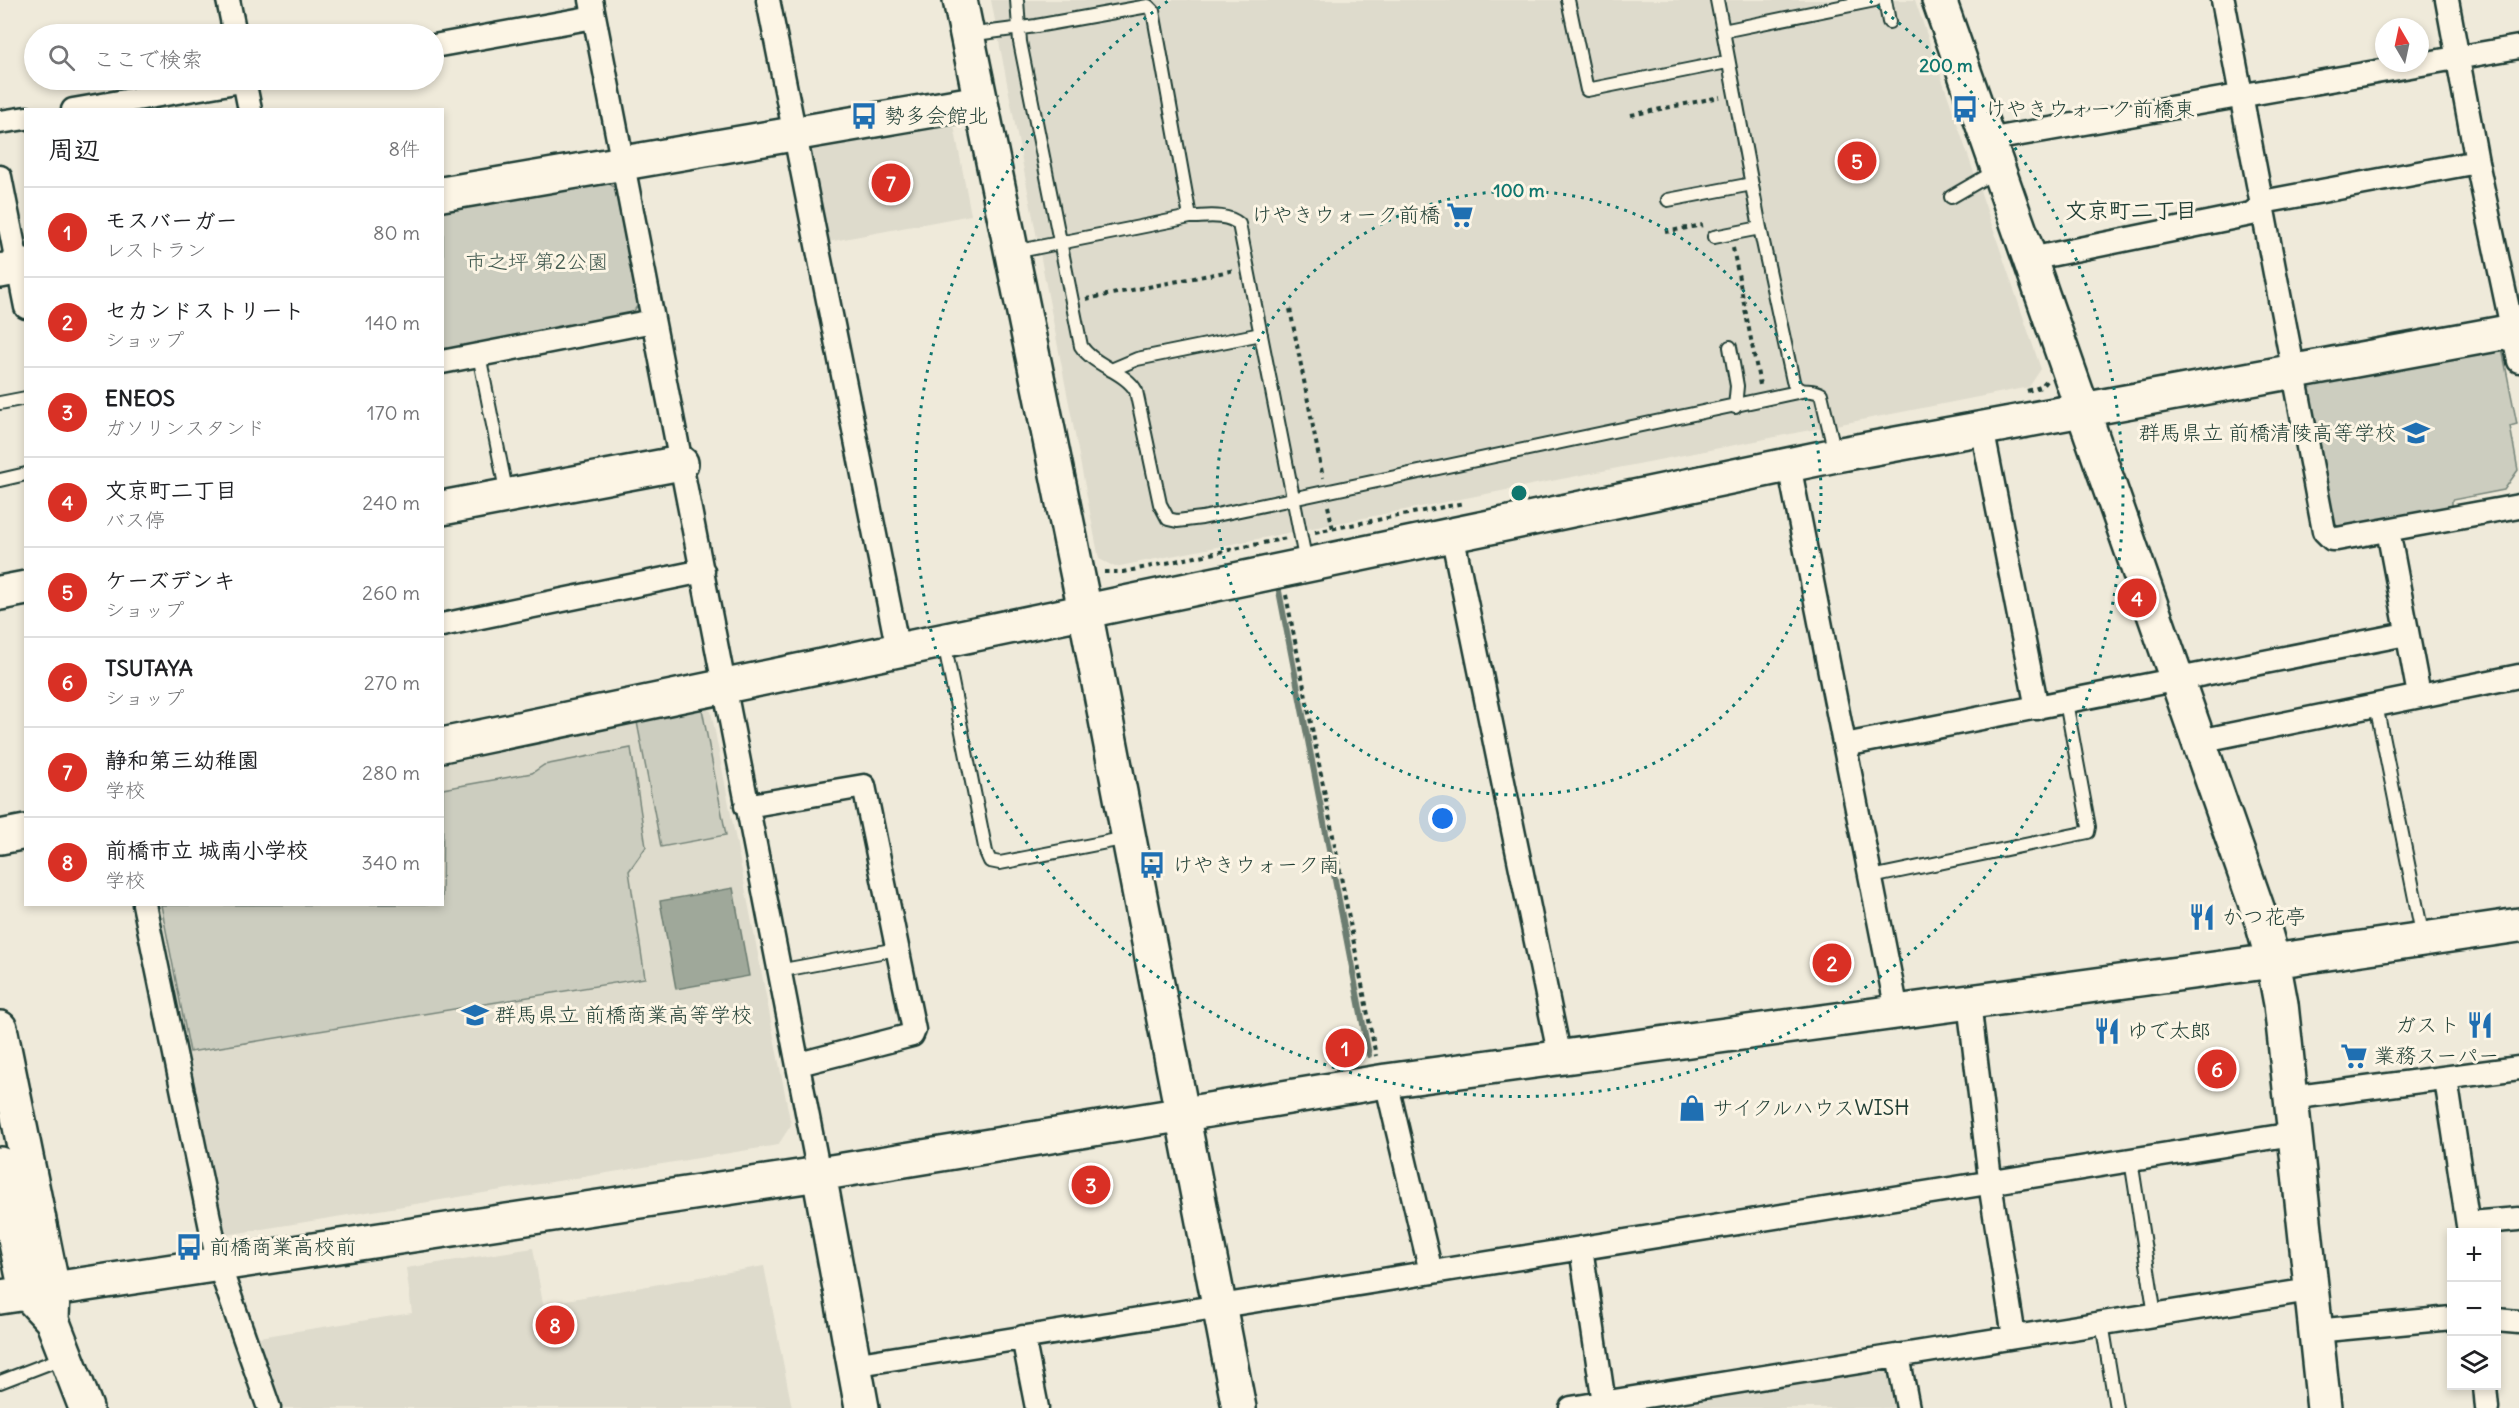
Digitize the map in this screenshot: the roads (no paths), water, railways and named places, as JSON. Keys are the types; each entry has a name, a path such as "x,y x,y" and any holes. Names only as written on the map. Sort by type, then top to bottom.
{"street":[{"path":"228,0 233,24"},
{"path":"768,0 898,650"},
{"path":"960,0 1085,611 1239,1408"},
{"path":"1940,0 2179,681 2262,922 2273,961 2281,1004 2289,1098 2324,1408"},
{"path":"2223,0 2324,531 2332,539 2519,506"},
{"path":"444,745 1085,611 1304,550 1452,534 1836,455 2083,408 2293,371 2517,340 2477,162 2447,0"},
{"path":"444,44 593,9 703,571 778,971 799,1064 862,1408"},
{"path":"1995,158 2004,137 2519,47"},
{"path":"84,108 188,90"},
{"path":"247,90 250,108"},
{"path":"444,194 980,102"},
{"path":"0,122 24,118"},
{"path":"2030,259 2251,214 2274,200 2477,162"},
{"path":"0,177 14,268 24,300"},
{"path":"444,362 653,321"},
{"path":"1982,428 2037,708"},
{"path":"444,508 681,463"},
{"path":"1789,465 1896,1011"},
{"path":"2388,530 2419,695"},
{"path":"1452,534 1560,1058"},
{"path":"444,624 703,571"},
{"path":"0,593 24,588"},
{"path":"1845,745 2179,681 2406,634"},
{"path":"2199,741 2519,676"},
{"path":"746,806 864,786 914,1030 912,1035 799,1064"},
{"path":"0,837 24,832"},
{"path":"144,906 218,1262 269,1408"},
{"path":"32,1300 218,1262 819,1174 1184,1115 1381,1069 1560,1058 2273,961 2519,925"},
{"path":"1969,1002 1991,1182 2014,1337"},
{"path":"0,1028 32,1300"},
{"path":"2289,1098 2519,1068"},
{"path":"1381,1069 1431,1272"},
{"path":"2446,1079 2469,1228 2519,1219"},
{"path":"853,1365 2293,1134"},
{"path":"0,1164 32,1300 66,1356 86,1408"},
{"path":"1581,1248 1604,1403"},
{"path":"1571,1408 2310,1290"},
{"path":"2315,1331 2447,1318"},
{"path":"2501,1320 2519,1322"},
{"path":"1023,1337 1037,1408"},
{"path":"1898,1356 1908,1408"},
{"path":"2485,1390 2487,1408"}],"lane":[{"path":"1017,0 1020,42 1081,346 1092,358 1134,386 1161,510 1168,519 1187,520 1749,404 1802,391 1817,391 1821,394 1836,455"},
{"path":"1568,0 1587,90 1727,62"},
{"path":"1717,0 1727,62 1792,381 1794,386 1802,391"},
{"path":"1723,31 1875,0"},
{"path":"1885,0 1889,22"},
{"path":"967,35 1148,6 1153,11 1190,217"},
{"path":"1951,197 1983,178 1995,158"},
{"path":"1668,200 1752,184"},
{"path":"1010,252 1190,217 1219,216 1237,222 1304,550"},
{"path":"1714,237 1760,228"},
{"path":"1111,370 1137,358 1261,334"},
{"path":"1730,347 1737,386 1736,406"},
{"path":"479,355 507,496"},
{"path":"0,403 24,398"},
{"path":"0,480 24,474"},
{"path":"944,640 986,852 990,861 1000,863 1128,837"},
{"path":"1870,877 2088,832 2089,827 2066,702"},
{"path":"2376,705 2423,938"},
{"path":"778,971 897,949"},
{"path":"2131,1160 2155,1315"},
{"path":"2102,1323 2116,1408"},
{"path":"0,1382 66,1356"}],"waterway":[{"path":"1278,586 1369,1055"}],"place":[{"name":"けやきウォーク前橋東","path":"1965,109"},
{"name":"勢多会館北","path":"864,116"},
{"name":"ケーズデンキ","path":"1857,161"},
{"name":"静和第三幼稚園","path":"891,183"},
{"name":"けやきウォーク前橋","path":"1460,215"},
{"name":"群馬県立 前橋清陵高等学校","path":"2416,433"},
{"name":"文京町二丁目","path":"2137,598"},
{"name":"けやきウォーク南","path":"1152,865"},
{"name":"かつ花亭","path":"2202,917"},
{"name":"セカンドストリート","path":"1832,963"},
{"name":"群馬県立 前橋商業高等学校","path":"475,1015"},
{"name":"ガスト","path":"2480,1025"},
{"name":"ゆで太郎","path":"2107,1031"},
{"name":"モスバーガー","path":"1345,1048"},
{"name":"業務スーパー","path":"2354,1056"},
{"name":"TSUTAYA","path":"2217,1069"},
{"name":"サイクルハウスWISH","path":"1692,1108"},
{"name":"ENEOS","path":"1091,1185"},
{"name":"前橋商業高校前","path":"189,1247"},
{"name":"前橋市立 城南小学校","path":"555,1325"}],"district":[{"name":"文京町二丁目","path":"2131,210"}],"park label":[{"name":"市之坪 第2公園","path":"537,262"}]}
